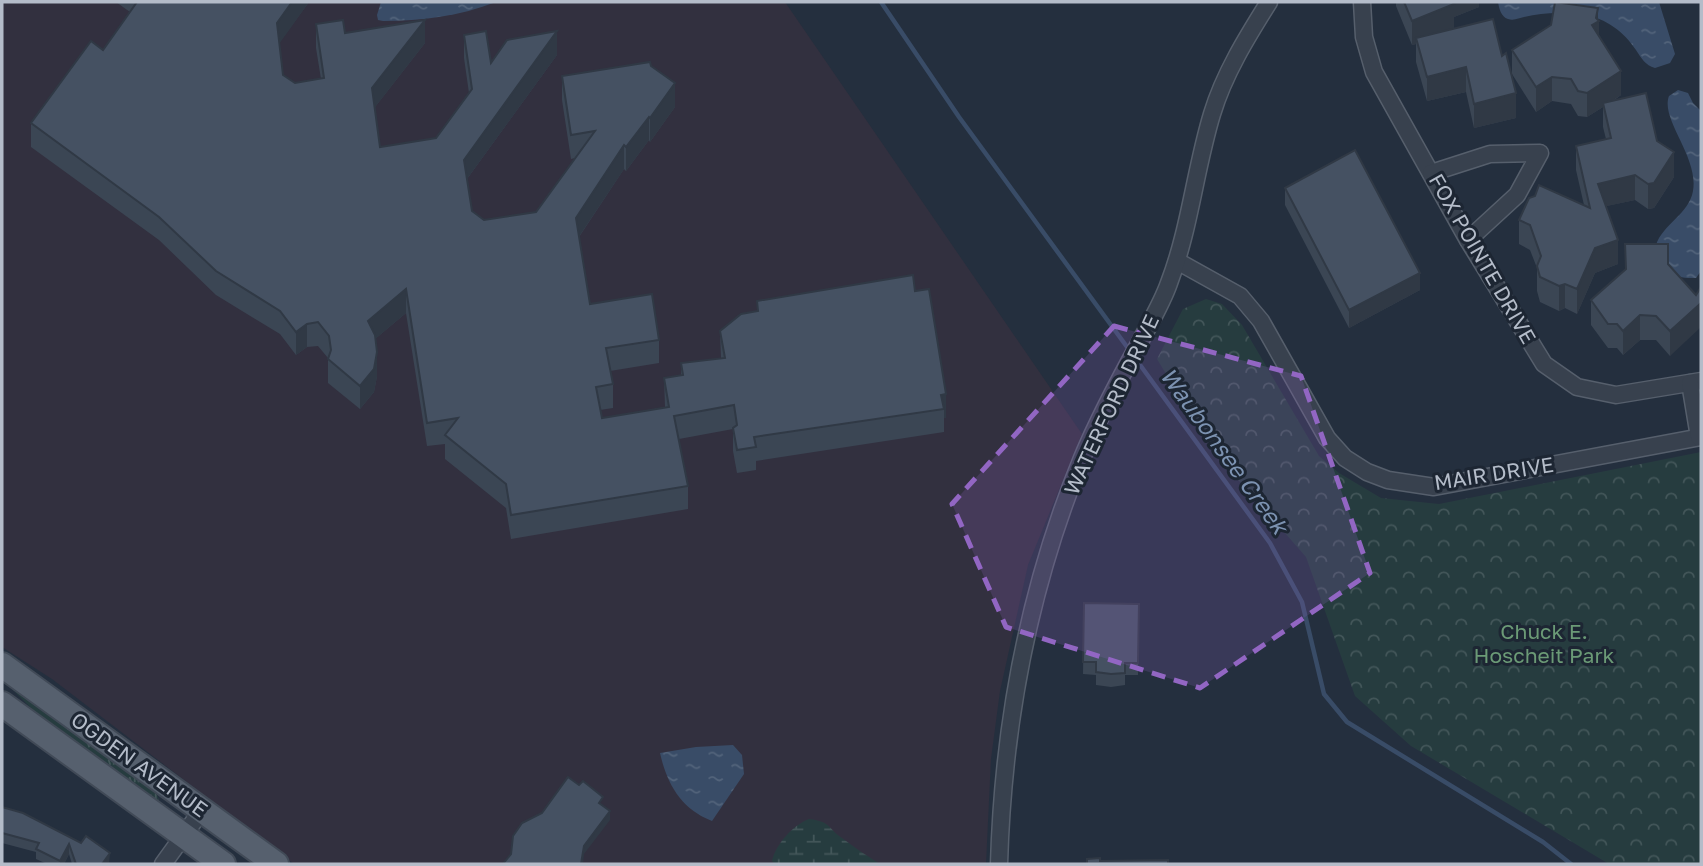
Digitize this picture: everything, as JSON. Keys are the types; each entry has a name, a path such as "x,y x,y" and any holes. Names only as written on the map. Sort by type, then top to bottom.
{"main road":[{"name":"OGDEN AVENUE","path":"2,666 276,864"},
{"name":"OGDEN AVENUE","path":"2,704 223,864"}],"street":[{"name":"WATERFORD DRIVE","path":"999,864 1001,808 1009,729 1031,612 1060,516 1083,456 1160,303 1177,261 1212,113 1225,79 1269,2"},
{"name":"FOX POINTE DRIVE","path":"1362,2 1364,37 1374,72 1468,240 1544,364 1577,387 1616,395 1696,382"},
{"path":"1431,173 1490,154 1540,153 1517,195 1468,240"},
{"name":"MAIR DRIVE","path":"1177,261 1240,296 1261,321 1328,438 1345,458 1367,472 1388,480 1434,487 1700,437"},
{"path":"1696,382 1700,437"},
{"path":"163,864 201,810"}],"highlighted area":[{"path":"1114,326 1301,376 1370,573 1200,688 1006,627 952,504"}],"shaded area":[{"path":"2,2 785,2 1082,434 1028,565 1000,691 991,759 986,864 294,864 52,679 2,647"}],"green space":[{"name":"Chuck E. Hoscheit Park","path":"1206,299 1222,304 1242,325 1319,456 1339,473 1381,498 1439,504 1701,452 1701,864 1609,864 1411,746 1355,696 1306,557 1213,451 1157,359 1183,309"},
{"path":"12,685 139,779 157,795 160,803 38,715 10,687"},
{"path":"809,819 825,823 880,864 775,864 772,861 781,842 791,830"}],"water":[{"path":"381,2 496,2 440,17 383,21 378,20 377,15"},
{"path":"1498,2 1659,2 1675,54 1670,63 1655,68 1644,61 1620,32 1600,19 1554,13 1510,20 1502,14"},
{"path":"1678,90 1688,93 1701,111 1701,271 1696,278 1679,276 1669,270 1656,245 1664,231 1687,206 1693,191 1691,165 1674,127 1668,105 1669,96"},
{"path":"733,745 742,755 744,774 712,821 692,810 677,794 660,753"}],"building":[{"path":"137,2 292,2 277,23 283,75 295,83 324,78 316,24 343,20 345,33 425,20 372,88 380,147 436,138 472,89 464,35 486,31 491,63 507,40 557,31 464,160 472,211 484,220 536,212 595,131 571,135 562,76 650,62 651,66 675,83 650,118 626,147 624,145 576,218 590,304 652,294 659,340 606,348 613,384 596,387 602,418 669,407 664,378 683,375 681,363 725,358 720,331 741,314 758,311 757,301 913,275 915,291 929,289 946,394 941,395 944,409 754,437 756,447 737,450 733,428 737,425 734,405 674,416 688,486 511,515 506,484 445,435 458,418 427,423 406,289 368,321 375,335 377,352 374,369 360,386 328,359 331,350 329,336 318,322 307,324 296,332 280,311 216,271 159,217 31,123 91,41 103,50"},
{"path":"1404,2 1453,2 1454,4 1412,21"},
{"path":"1555,2 1598,8 1596,18 1599,21 1592,25 1621,71 1587,93 1578,91 1571,79 1552,77 1536,87 1512,50 1551,25"},
{"path":"1493,19 1502,56 1506,53 1516,93 1474,104 1466,67 1427,77 1416,38"},
{"path":"1646,93 1657,141 1674,152 1654,183 1648,184 1635,175 1598,184 1618,240 1595,248 1577,289 1565,284 1559,286 1540,277 1537,266 1541,256 1530,225 1519,220 1529,198 1535,196 1539,185 1590,208 1576,146 1611,138 1603,103"},
{"path":"1355,150 1420,273 1349,310 1285,188"},
{"path":"1625,244 1668,244 1668,264 1696,295 1701,287 1701,303 1670,331 1656,316 1640,315 1623,331 1617,324 1608,324 1591,300 1626,269"},
{"path":"1084,603 1139,604 1138,663 1125,663 1125,673 1096,672 1096,662 1083,662"},
{"path":"568,777 579,785 583,781 603,797 599,803 610,811 584,846 581,864 503,864 511,854 513,836 522,823 542,813"},
{"path":"2,807 23,813 81,843 86,836 110,853 102,864 76,864 69,844 60,861 36,849 39,843 2,833"},
{"path":"1100,858 1100,861 1168,860 1168,864 1087,864 1087,859"}],"waterway":[{"name":"Waubonsee Creek","path":"881,2 959,117 1130,351"},
{"name":"Waubonsee Creek","path":"1135,358 1270,543 1302,602 1324,694 1347,722 1543,842 1571,864"}]}
